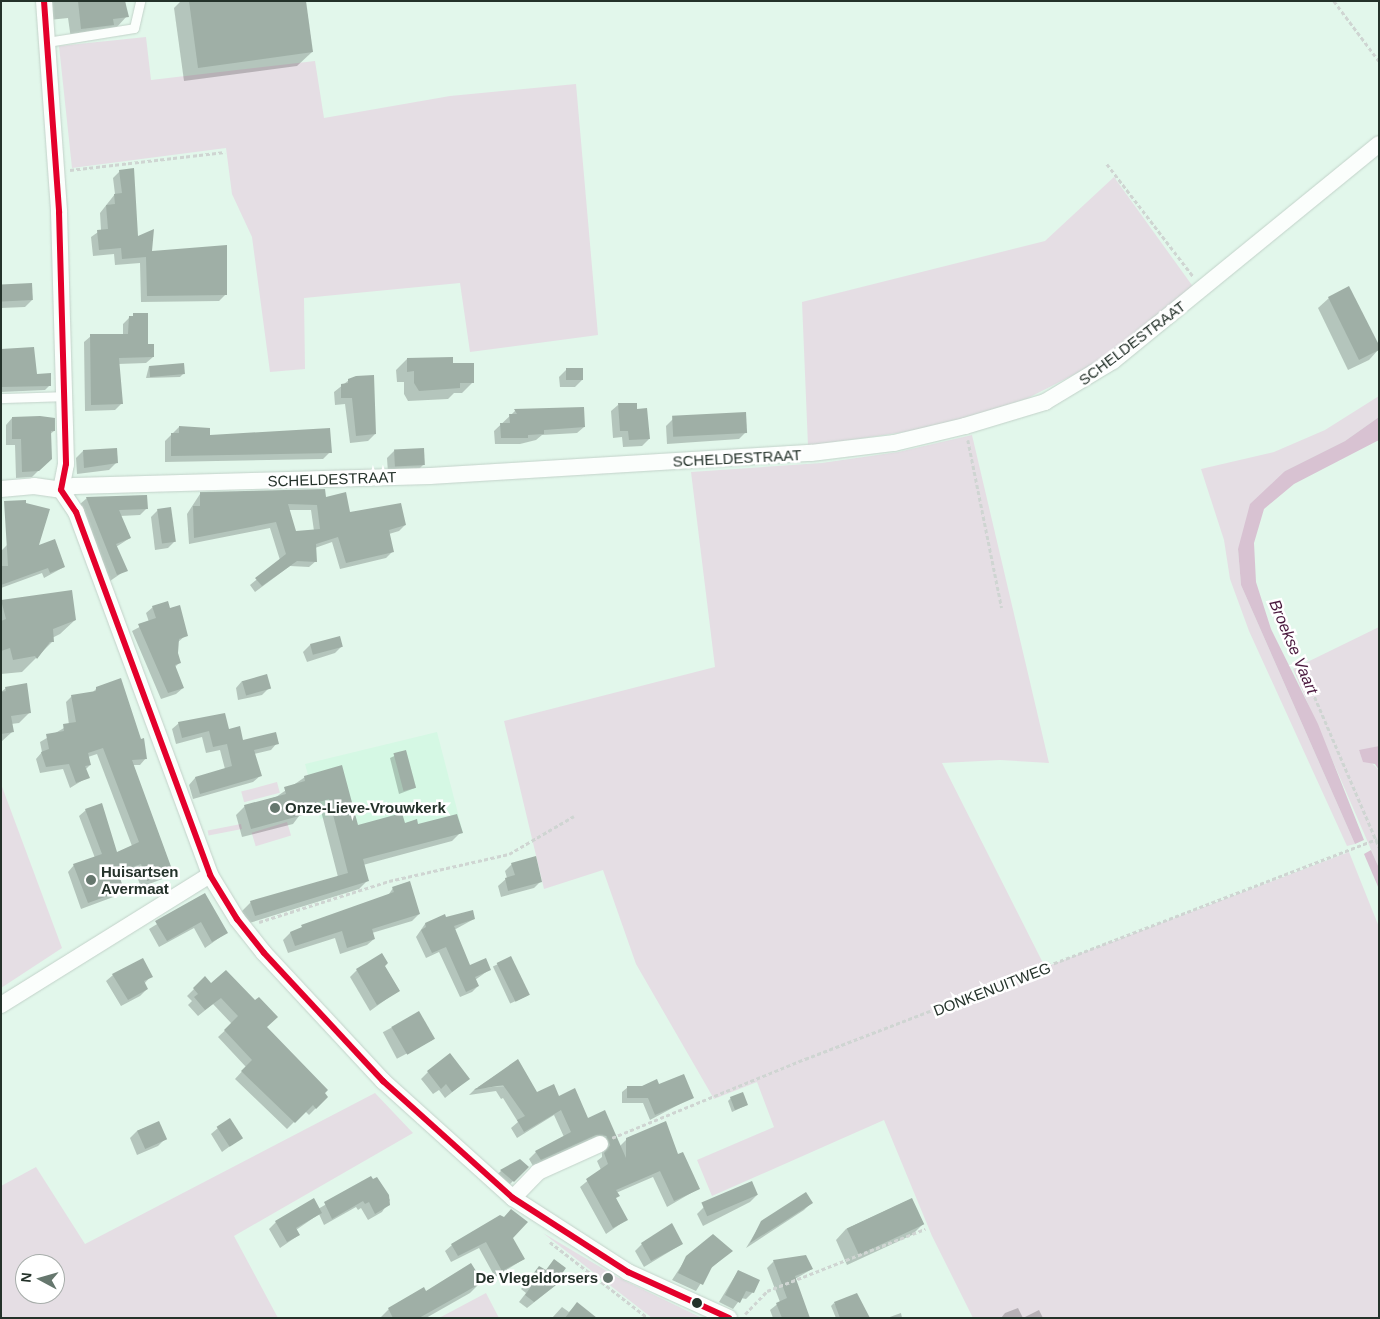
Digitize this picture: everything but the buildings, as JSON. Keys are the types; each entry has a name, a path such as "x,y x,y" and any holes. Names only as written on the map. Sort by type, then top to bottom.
{"street":[{"path":"44,1 56,172 64,396 66,464 61,490 76,512 210,875 244,928 383,1080 513,1198 628,1272 728,1318"},
{"name":"SCHELDESTRAAT","path":"1,489 34,486 61,490 74,486 430,476 811,453 894,443 965,426 1044,402 1078,385 1204,289 1379,144"},
{"path":"1,1005 210,875"},
{"path":"513,1198 538,1172 600,1144"}],"lane":[{"path":"47,42 134,28 140,1"},
{"path":"1,398 64,396"}],"path":[{"path":"1334,1 1379,61"},
{"path":"56,172 225,152"},
{"path":"1107,164 1204,289"},
{"path":"965,426 1002,608"},
{"path":"1302,667 1379,847"},
{"path":"244,928 389,881 509,854 574,816"},
{"name":"DONKENUITWEG","path":"600,1144 805,1059 1377,839"},
{"path":"743,1318 766,1291 925,1229"},
{"path":"548,1241 648,1318"}],"shaded area":[{"path":"146,37 151,80 315,61 324,118 450,96 576,84 598,335 470,352 460,283 304,298 305,369 270,372 252,237 232,194 226,148 72,168 59,46"},
{"path":"1114,177 1194,288 1097,363 1026,399 932,428 808,446 802,302 1045,241"},
{"path":"1379,396 1379,417 1345,441 1285,471 1238,549 1241,585 1355,844 1347,846 1249,631 1230,579 1224,540 1201,469 1274,452 1325,430"},
{"path":"1379,417 1379,440 1294,484 1264,509 1254,543 1256,582 1271,629 1318,724 1364,840 1355,844 1241,585 1238,549 1250,504 1285,471 1345,441"},
{"path":"972,435 1049,763 1000,760 942,763 1045,967 1349,852 1379,927 1379,1318 973,1318 932,1236 884,1120 712,1196 697,1160 774,1127 757,1082 714,1099 636,964 603,870 544,889 504,721 715,667 691,472 822,463 898,452"},
{"path":"1379,627 1379,746 1359,751 1379,770 1379,868 1293,669"},
{"path":"437,732 463,833 411,846 333,815 320,819 305,764"},
{"path":"1379,746 1379,770 1375,764 1363,762 1359,750"},
{"path":"277,782 280,793 244,802 241,792"},
{"path":"1,784 62,948 1,988"},
{"path":"287,822 291,835 256,846 252,833"},
{"path":"241,824 242,829 209,835 208,830"},
{"path":"1371,850 1379,868 1379,889 1364,854"},
{"path":"375,1093 413,1133 234,1236 278,1318 1,1318 1,1186 36,1167 85,1244"},
{"path":"543,1233 617,1277 702,1318 652,1318"},
{"path":"486,1293 499,1318 439,1318"}],"transit line":[{"path":"44,1 59,212 66,464 61,490 76,512 210,875 237,919 264,953 383,1081 513,1198 628,1272 729,1318"}],"place":[{"name":"Onze-Lieve-Vrouwkerk","path":"275,808"},
{"name":"Huisartsen Avermaat","path":"91,880"},
{"name":"De Vlegeldorsers","path":"608,1278"}],"water label":[{"name":"Broekse Vaart","path":"1293,647"}]}
